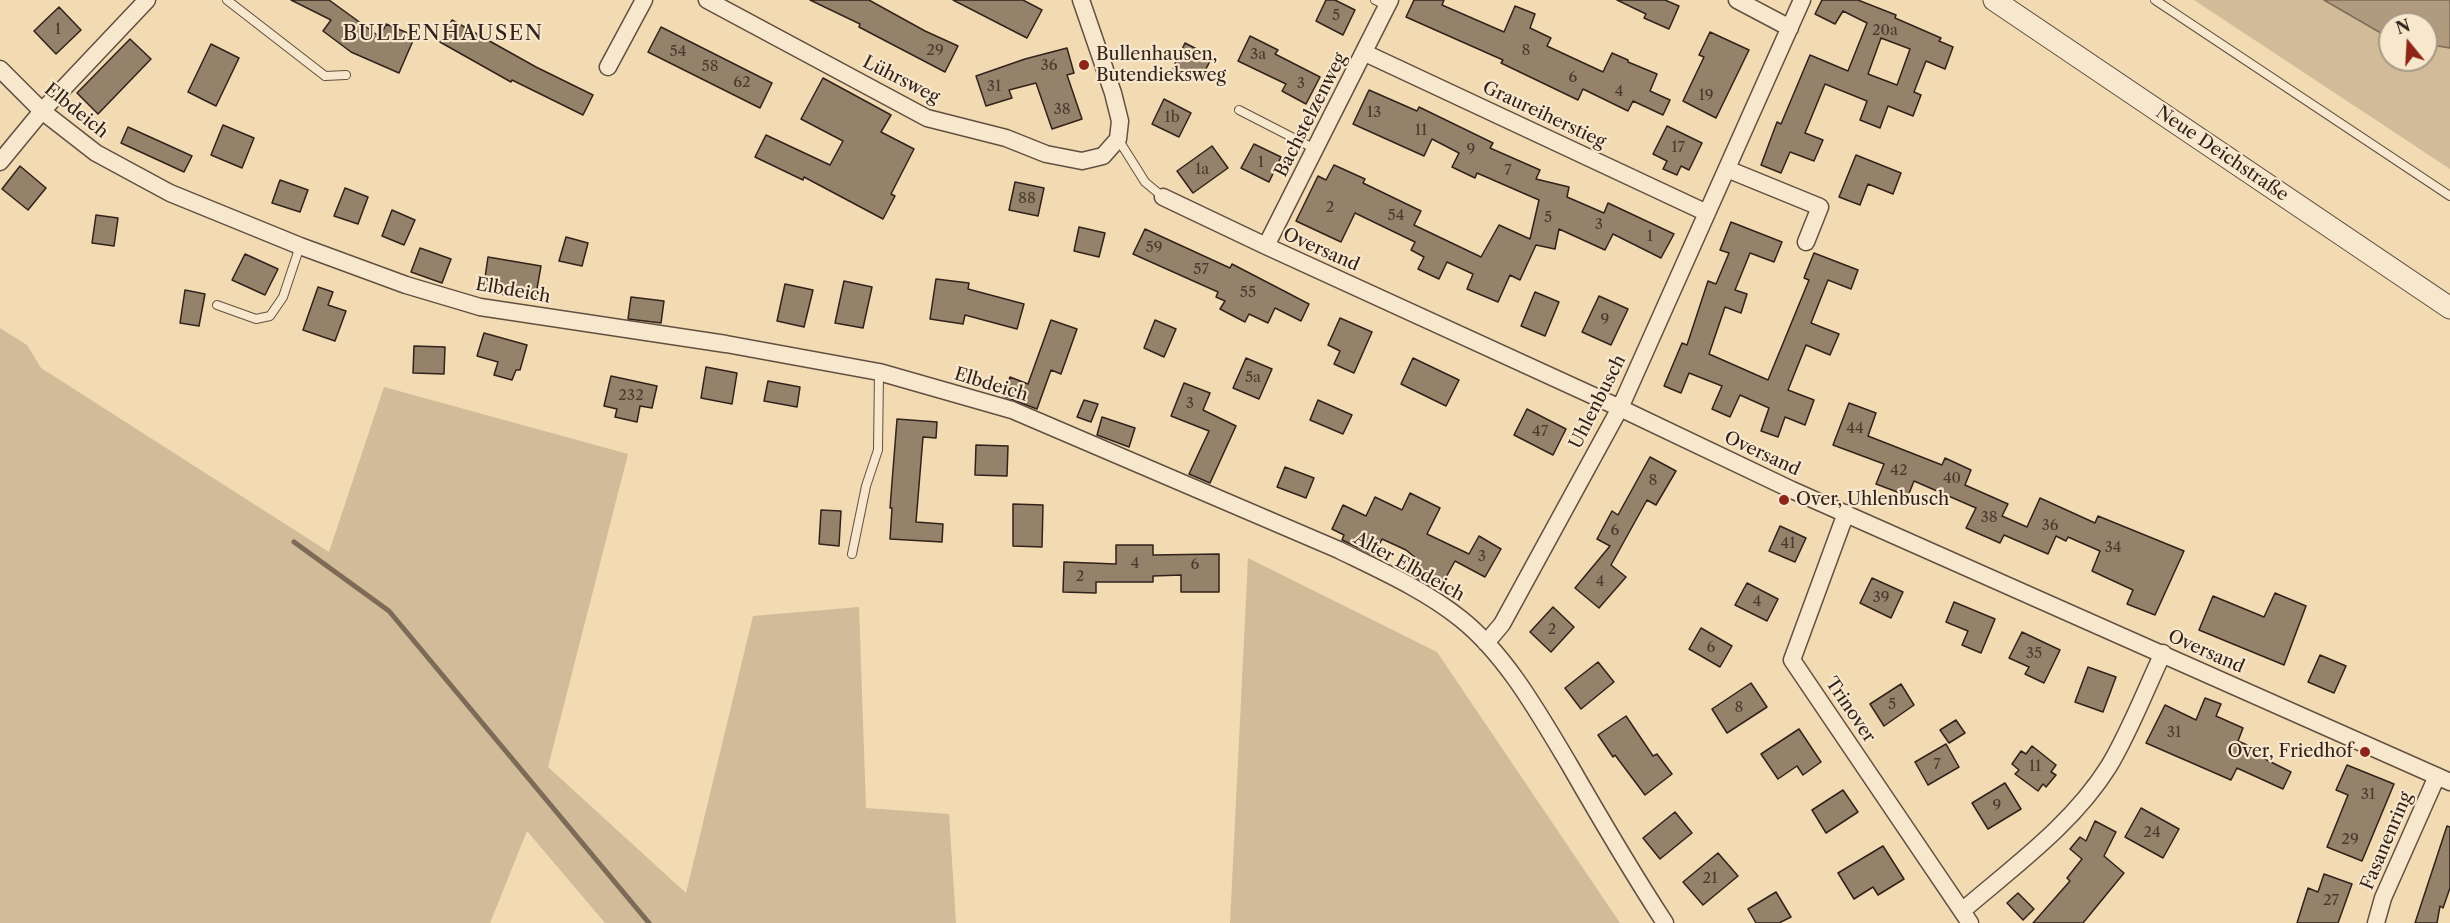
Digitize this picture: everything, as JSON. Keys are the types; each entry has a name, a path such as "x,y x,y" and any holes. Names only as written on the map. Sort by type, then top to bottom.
{"street":[{"path":"0,162 42,111 147,0"},
{"path":"608,67 644,0"},
{"name":"Lührsweg","path":"707,0 927,118 1006,138 1046,154 1082,160 1103,156 1118,139"},
{"path":"1081,0 1113,93 1120,121 1118,139"},
{"path":"1737,0 1790,28"},
{"name":"Uhlenbusch","path":"1486,643 1502,624 1620,408 1802,0"},
{"name":"Neue Deichstraße","path":"1994,0 2450,308"},
{"name":"Bachstelzenweg","path":"1266,246 1365,52 1384,2"},
{"name":"Graureiherstieg","path":"1365,52 1707,213"},
{"name":"Elbdeich","path":"0,69 42,111 96,153 170,193 300,246 406,285 480,307 726,344 879,372 1012,410 1066,433"},
{"path":"1727,170 1820,207 1806,242"},
{"name":"Oversand","path":"1163,196 1792,490 2443,779"},
{"name":"Alter Elbdeich","path":"1066,433 1370,565 1435,600 1462,620 1486,643 1510,672 1547,727 1617,847 1665,923"},
{"name":"Trinover","path":"1846,513 1792,660 1966,917 2085,798 2109,765 2163,653"},
{"name":"Fasanenring","path":"2376,923 2383,898 2443,779"}],"lane":[{"path":"227,0 325,76 346,75"},
{"path":"2155,0 2450,196"},
{"path":"1239,111 1316,149"},
{"name":"Oversand","path":"1118,139 1145,182 1163,196"},
{"path":"217,305 256,319 270,316 278,308 283,297 300,246"},
{"path":"852,554 866,486 878,450 879,372"}],"shaded area":[{"path":"2194,0 2450,0 2450,169"},
{"path":"2324,0 2450,0 2450,48 2438,46 2438,12 2378,12 2378,31"},
{"path":"0,328 27,345 41,368 329,552 384,387 628,454 548,767 686,893 753,616 859,607 866,808 949,814 956,923 605,923 527,831 490,923 0,923"},
{"path":"1248,558 1437,652 1620,923 1230,923"}],"building":[{"path":"291,0 329,0 380,37 386,24 415,36 399,73 351,52 323,31 331,20"},
{"path":"810,0 869,0 925,31 958,46 945,72 859,27 860,24"},
{"path":"953,0 1023,0 1042,10 1027,38"},
{"path":"1326,0 1335,0 1355,10 1343,35 1316,21"},
{"path":"1414,0 1444,0 1442,5 1504,32 1515,6 1535,14 1530,28 1551,38 1547,46 1603,72 1612,53 1628,60 1628,62 1657,74 1650,91 1670,100 1663,115 1633,101 1628,111 1583,89 1578,100 1501,63 1503,60 1406,17"},
{"path":"1617,0 1665,0 1679,6 1669,29 1644,18 1646,14"},
{"path":"1822,0 1858,0 1896,15 1895,18 1941,38 1939,41 1953,47 1945,69 1926,61 1914,92 1921,95 1913,116 1888,106 1880,128 1860,120 1867,101 1825,84 1805,133 1823,140 1814,161 1790,152 1781,173 1761,165 1777,122 1781,124 1810,55 1848,71 1867,23 1843,11 1835,24 1815,14","holes":["1881,38 1910,49 1897,85 1868,74"]},
{"path":"59,7 81,30 56,54 34,31"},
{"path":"452,20 536,67 593,95 583,115 512,80 511,82 440,42"},
{"path":"661,27 772,83 760,108 648,52"},
{"path":"1710,32 1749,50 1716,118 1683,101 1704,57 1699,55"},
{"path":"1250,36 1278,50 1275,54 1320,77 1306,104 1282,91 1286,84 1238,61"},
{"path":"130,39 151,59 98,114 77,93"},
{"path":"1185,43 1212,57 1200,81 1173,68"},
{"path":"211,44 239,58 216,106 188,92"},
{"path":"1067,48 1074,73 1067,75 1082,119 1052,129 1036,83 1009,90 1012,98 986,106 976,76 1025,59"},
{"path":"823,78 891,115 881,132 914,149 891,194 895,196 883,219 804,177 803,180 755,157 766,135 830,165 843,141 801,119"},
{"path":"1369,90 1417,111 1419,107 1493,143 1490,148 1540,170 1536,179 1569,187 1567,197 1604,213 1608,203 1674,234 1661,258 1613,234 1605,250 1559,229 1555,249 1536,245 1520,280 1510,275 1498,302 1467,289 1473,274 1447,262 1439,279 1418,269 1424,257 1411,250 1415,242 1355,213 1341,242 1296,221 1318,176 1326,180 1334,165 1365,179 1363,183 1421,211 1414,225 1481,257 1499,225 1530,239 1539,200 1477,173 1475,178 1452,167 1459,153 1432,139 1424,156 1353,124"},
{"path":"1164,99 1191,113 1179,137 1152,124"},
{"path":"223,125 254,138 242,168 211,155"},
{"path":"1667,126 1702,143 1689,170 1681,166 1677,175 1663,169 1667,161 1653,154"},
{"path":"128,127 192,156 184,172 121,143"},
{"path":"1254,144 1281,157 1269,182 1241,168"},
{"path":"1212,146 1228,168 1193,193 1177,171"},
{"path":"1856,155 1901,173 1893,194 1868,184 1860,205 1839,197"},
{"path":"20,166 46,188 28,210 2,189"},
{"path":"280,180 308,190 300,212 272,203"},
{"path":"1015,182 1044,188 1038,216 1009,210"},
{"path":"345,188 368,197 358,224 334,216"},
{"path":"392,210 415,220 404,245 382,236"},
{"path":"96,215 118,218 114,246 92,243"},
{"path":"1731,222 1782,242 1774,262 1750,253 1735,290 1747,294 1741,313 1725,307 1709,354 1768,380 1809,280 1804,278 1814,253 1858,270 1851,289 1828,280 1811,323 1839,334 1830,355 1806,345 1788,390 1814,400 1805,425 1785,417 1778,437 1761,431 1769,408 1740,395 1730,417 1712,409 1722,386 1689,373 1681,393 1664,386 1682,343 1687,345 1708,281 1716,284 1729,253 1720,250"},
{"path":"1079,227 1105,233 1099,257 1074,251"},
{"path":"1145,229 1230,268 1232,264 1309,304 1301,321 1275,308 1268,323 1249,314 1245,322 1220,309 1225,301 1216,297 1218,292 1133,254"},
{"path":"566,237 588,243 582,266 559,261"},
{"path":"420,248 451,259 442,283 411,272"},
{"path":"245,254 278,269 265,295 232,280"},
{"path":"488,257 541,266 535,300 483,291"},
{"path":"936,279 969,283 968,289 1024,304 1017,329 965,315 963,324 930,319"},
{"path":"844,281 872,287 863,328 835,323"},
{"path":"785,284 813,290 804,327 777,321"},
{"path":"318,287 333,292 328,305 346,311 335,341 303,330"},
{"path":"185,290 205,294 199,326 180,323"},
{"path":"1535,292 1559,302 1545,336 1521,326"},
{"path":"1599,296 1628,309 1611,345 1582,332"},
{"path":"631,297 664,301 661,323 628,319"},
{"path":"1340,318 1372,332 1354,373 1334,364 1340,351 1328,345"},
{"path":"1051,320 1077,329 1061,374 1051,370 1037,409 1003,396 1010,377 1028,384"},
{"path":"1155,320 1176,329 1164,357 1144,348"},
{"path":"484,333 527,345 520,370 516,370 512,380 494,375 498,362 477,356"},
{"path":"414,346 445,347 444,374 413,373"},
{"path":"1246,358 1272,369 1259,399 1233,388"},
{"path":"1413,358 1459,380 1446,406 1401,384"},
{"path":"706,367 737,373 732,404 701,398"},
{"path":"611,376 657,386 652,408 640,406 637,422 615,417 617,409 604,406"},
{"path":"768,381 800,387 797,407 764,401"},
{"path":"1184,383 1210,393 1203,410 1236,426 1210,483 1189,474 1209,431 1171,416"},
{"path":"1084,400 1098,404 1091,422 1077,417"},
{"path":"1318,400 1352,415 1343,434 1310,420"},
{"path":"1849,403 1876,413 1868,436 1942,465 1945,458 1971,470 1965,485 2008,504 2002,516 2027,527 2040,498 2095,523 2098,516 2184,551 2155,615 2127,604 2133,590 2092,571 2100,551 2068,537 2066,541 2056,536 2048,554 2004,535 2000,543 1966,528 1976,508 1914,481 1908,496 1876,484 1884,464 1833,445"},
{"path":"1527,409 1566,429 1553,455 1514,435"},
{"path":"1102,417 1135,428 1129,447 1097,435"},
{"path":"897,419 937,422 936,438 923,437 916,522 943,524 942,542 890,539 892,508 890,508"},
{"path":"976,445 1008,446 1007,476 975,475"},
{"path":"1650,457 1676,471 1656,505 1647,500 1611,565 1626,577 1599,608 1575,588 1610,546 1597,539 1612,511 1618,515"},
{"path":"1285,467 1314,478 1306,498 1277,487"},
{"path":"1410,493 1440,508 1427,534 1469,554 1479,536 1501,549 1485,577 1455,561 1439,590 1409,573 1417,559 1406,550 1382,539 1374,555 1342,540 1344,535 1332,529 1343,505 1366,516 1375,497 1402,510"},
{"path":"1013,504 1043,505 1042,547 1013,546"},
{"path":"821,510 841,511 839,546 819,544"},
{"path":"1780,526 1806,538 1795,562 1769,551"},
{"path":"1116,545 1153,545 1153,555 1219,554 1219,592 1181,592 1181,575 1153,576 1153,582 1096,582 1096,593 1063,592 1064,562 1116,564"},
{"path":"1872,578 1903,592 1891,618 1860,603"},
{"path":"1747,583 1778,599 1767,621 1735,605"},
{"path":"2275,593 2306,606 2284,665 2199,630 2213,596 2264,617"},
{"path":"1954,602 1995,619 1981,653 1962,645 1968,631 1946,622"},
{"path":"1553,607 1574,627 1551,652 1530,632"},
{"path":"1701,628 1732,646 1720,667 1689,649"},
{"path":"2022,632 2060,650 2044,683 2025,674 2029,667 2009,658"},
{"path":"2320,655 2346,666 2334,693 2308,682"},
{"path":"1598,662 1614,682 1581,709 1565,688"},
{"path":"2088,667 2116,677 2103,712 2075,702"},
{"path":"1751,683 1767,707 1727,733 1712,709"},
{"path":"1901,684 1914,705 1884,726 1870,704"},
{"path":"2205,698 2221,704 2216,716 2243,728 2238,741 2247,745 2245,749 2291,772 2283,789 2237,768 2231,780 2146,743 2165,705 2196,720"},
{"path":"1626,716 1653,756 1657,754 1672,774 1645,795 1598,735"},
{"path":"1956,720 1965,733 1949,743 1940,730"},
{"path":"1799,729 1821,762 1803,775 1797,766 1778,779 1761,754"},
{"path":"1946,744 1959,767 1928,785 1915,762"},
{"path":"2032,746 2056,765 2051,772 2056,775 2046,787 2043,784 2038,791 2015,774 2019,770 2012,764 2021,751 2026,754"},
{"path":"2347,765 2394,784 2362,861 2327,847 2348,795 2336,790"},
{"path":"2005,783 2021,809 1988,829 1972,803"},
{"path":"1843,790 1858,812 1826,833 1812,810"},
{"path":"2141,808 2179,829 2163,858 2125,837"},
{"path":"1675,812 1692,833 1660,859 1643,838"},
{"path":"2095,821 2116,832 2104,856 2124,873 2083,923 2033,923 2070,881 2067,878 2082,859 2070,849 2080,837 2086,841"},
{"path":"2447,826 2450,827 2450,888 2443,908 2440,906 2437,923 2415,923"},
{"path":"1883,846 1904,879 1878,895 1873,887 1854,899 1838,873"},
{"path":"1718,853 1738,876 1703,905 1683,882"},
{"path":"2324,874 2352,884 2338,923 2297,923 2308,888 2318,892"},
{"path":"1776,892 1791,917 1779,923 1756,923 1748,909"},
{"path":"2018,893 2034,909 2023,920 2007,903"}],"waterway":[{"path":"294,542 389,611 649,923"}],"place":[{"name":"Bullenhausen, Butendieksweg","path":"1084,65"},
{"name":"Over, Uhlenbusch","path":"1784,500"},
{"name":"Over, Friedhof","path":"2365,752"}],"district":[{"name":"BULLENHAUSEN","path":"443,34"}]}
